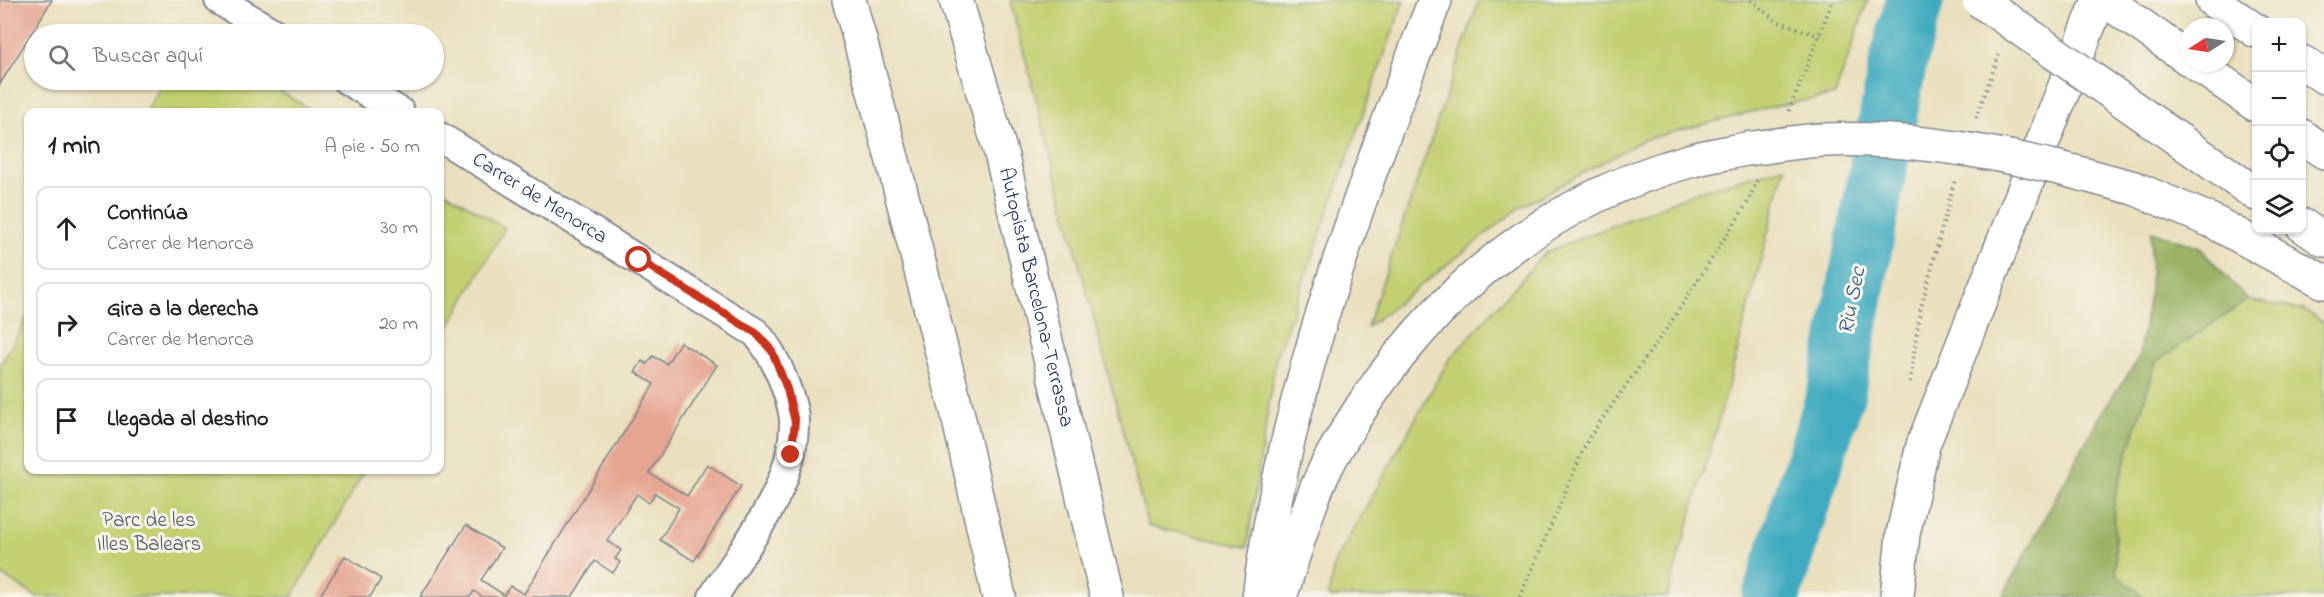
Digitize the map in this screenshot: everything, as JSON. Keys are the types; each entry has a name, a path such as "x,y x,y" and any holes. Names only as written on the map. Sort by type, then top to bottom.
{"main road":[{"path":"849,0 957,411 999,597"},
{"name":"Autopista Barcelona-Terrassa","path":"956,0 1002,157 1107,597"},
{"path":"1259,597 1280,470 1325,301 1361,192 1435,0"},
{"path":"1979,0 2252,191"},
{"path":"1897,597 1903,534 1923,445 2099,0"},
{"path":"2212,0 2252,28"},
{"path":"2117,9 2180,53"},
{"path":"2306,65 2324,78"},
{"path":"2208,72 2252,102"},
{"path":"2306,139 2324,152"},
{"path":"1280,597 1302,529 1330,458 1377,385 1442,306 1501,253 1537,228 1638,177 1690,161 1754,161 1822,140 1875,140 1932,144 2003,154 2134,188 2212,222 2324,282"},
{"path":"2306,228 2324,240"}],"street":[{"path":"219,0 259,24"},
{"path":"364,90 393,108"},
{"name":"Carrer de Menorca","path":"444,139 756,333 772,351 787,389 795,422 791,455 779,491 713,597"}],"path":[{"path":"1751,0 1776,21 1820,36"},
{"path":"1784,121 1833,0"},
{"path":"1975,121 1997,61"},
{"path":"1520,597 1588,439 1675,315 1748,202 1754,161"},
{"path":"1909,391 1920,311 1957,170"}],"green space":[{"path":"1010,0 1404,0 1276,358 1247,547 1148,526"},
{"path":"1479,0 1868,0 1835,95 1771,107 1643,140 1521,207 1367,327"},
{"path":"158,90 278,90 308,108 148,108"},
{"path":"1785,167 1724,402 1667,597 1328,597 1334,564 1448,361 1546,252 1702,190"},
{"path":"444,190 505,228 444,335"},
{"path":"2151,231 2200,248 2248,300 2156,362 2114,498 2116,574 2144,597 2002,597 2103,410 2138,360 2150,290"},
{"path":"2248,300 2304,310 2324,323 2324,597 2144,597 2116,574 2114,499 2156,362"},
{"name":"Parc de les Illes Balears","path":"24,323 24,474 363,474 292,597 37,597 0,574 0,366"}],"building":[{"path":"2,0 52,0 37,24 24,24 24,45 0,84 0,3"},
{"path":"680,342 717,365 649,473 687,496 707,464 741,486 694,561 660,540 679,508 655,493 649,503 637,494 607,541 621,550 615,559 620,562 613,573 595,561 572,597 483,597 474,591 470,597 420,597 466,525 502,548 481,580 504,595 510,586 524,594 654,384 635,372 642,361 647,364 653,356 667,364"},
{"path":"345,556 381,579 370,597 319,597"}],"waterway":[{"name":"Riu Sec","path":"1771,597 1836,393 1899,58 1915,0"}],"route":[{"path":"639,260 756,333 772,351 787,389 795,422 791,455"}]}
